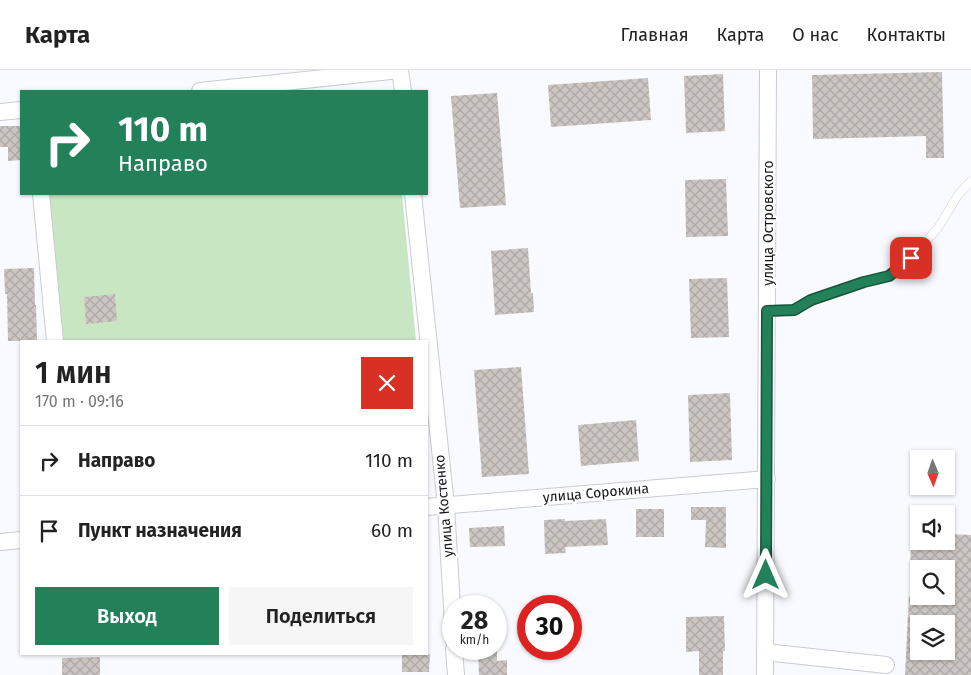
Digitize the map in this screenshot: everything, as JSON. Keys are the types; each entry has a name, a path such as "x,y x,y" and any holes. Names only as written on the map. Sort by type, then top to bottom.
{"street":[{"path":"210,90 400,70 402,90"},
{"name":"улица Островского","path":"765,675 768,70"},
{"path":"0,112 20,110"},
{"path":"41,195 55,340"},
{"name":"улица Костенко","path":"413,195 446,506 451,595"},
{"name":"улица Сорокина","path":"428,507 767,479"},
{"path":"0,542 20,540"},
{"path":"765,652 886,665"},
{"path":"455,660 456,675"}],"lane":[{"path":"767,311 794,310 811,300 864,282 889,276 911,258 938,228 958,195 971,181"}],"green space":[{"path":"46,195 402,195 416,340 60,340"}],"building":[{"path":"942,72 944,158 926,158 926,136 813,139 812,75"},
{"path":"723,74 725,131 686,133 684,76"},
{"path":"648,78 651,120 551,127 548,85"},
{"path":"497,93 506,205 460,208 451,96"},
{"path":"0,126 20,126 20,160 8,161 8,147 0,147"},
{"path":"726,179 728,236 686,237 685,180"},
{"path":"528,248 534,312 495,315 491,251"},
{"path":"34,268 37,340 8,341 7,294 5,294 4,269"},
{"path":"727,278 729,337 691,338 689,279"},
{"path":"115,294 117,321 86,324 84,297"},
{"path":"521,367 529,474 482,477 474,370"},
{"path":"730,393 732,460 690,462 688,395"},
{"path":"636,420 639,461 581,466 578,425"},
{"path":"691,507 726,507 726,548 705,547 706,520 691,520"},
{"path":"636,509 664,509 664,537 636,537"},
{"path":"565,519 565,521 606,519 608,545 565,547 566,553 545,554 544,520"},
{"path":"504,526 505,546 470,547 469,528"},
{"path":"955,534 971,535 971,675 905,675 909,596 910,605 955,605 955,560 910,560 911,550 955,550"},
{"path":"724,616 725,651 723,651 723,675 699,675 699,651 686,652 686,617"},
{"path":"430,654 429,672 402,672 402,655"},
{"path":"100,657 100,675 62,675 62,658"},
{"path":"478,660 507,660 507,675 479,675"}],"route":[{"path":"766,575 767,311 794,310 811,300 864,282 889,276 911,258"}]}
